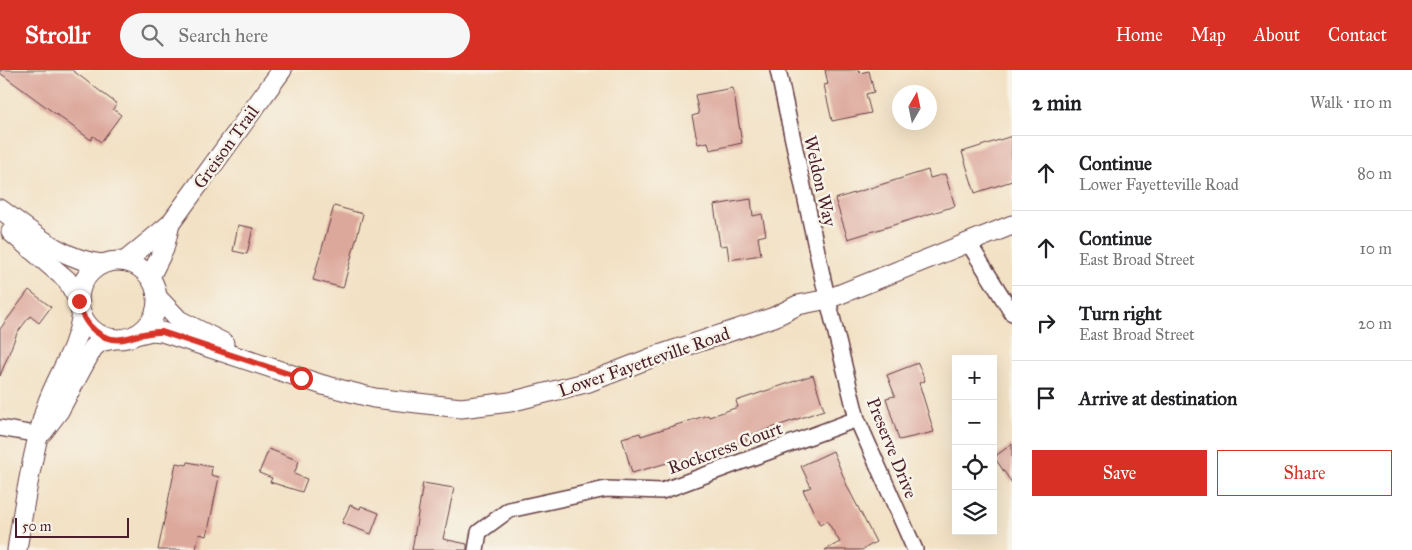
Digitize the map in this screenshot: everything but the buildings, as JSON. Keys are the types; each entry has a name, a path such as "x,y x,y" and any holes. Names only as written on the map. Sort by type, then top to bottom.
{"street":[{"name":"Greison Trail","path":"125,261 170,224 282,70"},
{"name":"Weldon Way","path":"778,70 828,299"},
{"path":"0,209 66,256 82,262 102,264 117,260 139,266 150,276 158,298 152,320 135,335 100,342 93,348 59,411 40,435"},
{"path":"0,224 30,246 67,280 80,308 94,331 114,339"},
{"name":"Greison Trail","path":"150,276 164,249 170,224"},
{"name":"Lower Fayetteville Road","path":"135,335 152,331 162,332 323,385 374,398 461,408 510,402 590,382 656,356 774,317 798,305 828,299 1012,225"},
{"path":"968,242 1012,313"},
{"path":"17,550 28,473 40,435 46,406 76,340 85,279 102,264"},
{"name":"Lower Fayetteville Road","path":"158,298 179,320 244,352 262,364"},
{"name":"Preserve Drive","path":"828,299 857,419 915,550"},
{"name":"Rockcress Court","path":"476,550 479,532 510,510 606,489 662,491 857,419"},
{"path":"0,428 40,435"}],"route":[{"path":"79,301 85,321 100,335 121,339 152,331 162,332 301,378"}]}
